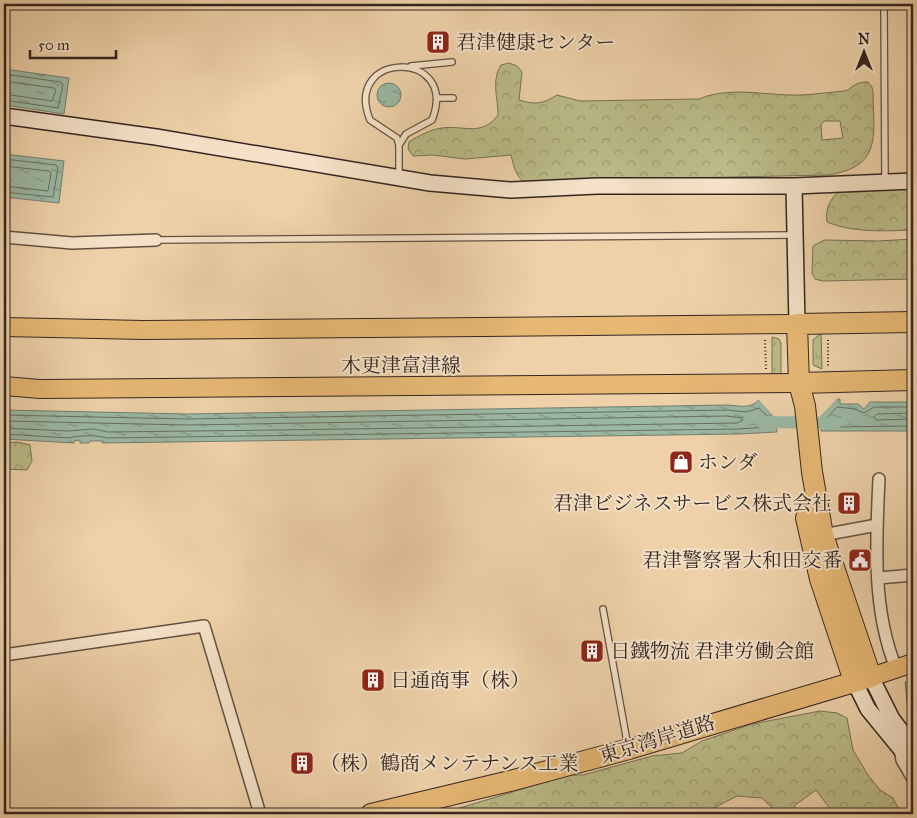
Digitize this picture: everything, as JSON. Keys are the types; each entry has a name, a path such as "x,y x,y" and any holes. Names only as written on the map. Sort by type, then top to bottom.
{"highway":[{"path":"862,679 814,555 799,480 805,406 799,390 797,324 913,322"},
{"path":"799,390 913,380"},
{"path":"801,439 823,536 862,679"},
{"name":"東京湾岸道路","path":"371,814 510,781 629,749 862,679"}],"main road":[{"name":"木更津富津線","path":"4,327 144,330 797,324"},
{"name":"木更津富津線","path":"4,386 40,389 799,390"},
{"path":"862,679 913,662"}],"street":[{"path":"4,116 156,137 430,184 511,190 597,186 794,186 913,181"},
{"path":"794,186 797,324"},
{"path":"4,237 72,243 156,240"},
{"path":"879,479 877,524 881,604 891,656 896,668"},
{"path":"823,536 877,524"},
{"path":"879,578 913,574"},
{"path":"4,655 204,626 260,814"},
{"path":"862,679 868,709 907,749 913,764"},
{"path":"907,749 902,760 913,779"}],"lane":[{"path":"884,4 885,182"},
{"path":"400,145 392,134 370,120 365,98 367,86 375,75 384,70 452,62"},
{"path":"398,178 400,145 406,134 432,120 437,98 433,83 427,75 417,69 407,67"},
{"path":"437,98 453,98"},
{"path":"156,240 796,235"},
{"path":"603,609 629,749"}],"path":[{"path":"765,337 766,375"},
{"path":"828,340 828,370"}],"green space":[{"path":"509,63 517,66 522,72 519,100 530,103 543,102 557,95 580,101 699,99 712,95 741,92 800,95 844,91 859,83 868,82 872,87 873,94 874,124 871,148 858,165 845,171 828,175 543,181 535,183 524,182 520,178 511,155 465,159 433,155 413,156 408,149 409,142 425,133 450,127 479,128 492,122 498,115 496,77 501,65","holes":["824,121 840,121 843,138 822,140 821,125"]},
{"path":"913,182 913,230 858,230 827,222 829,204 841,190"},
{"path":"913,239 913,279 823,281 815,279 812,273 813,246 824,240 878,241"},
{"path":"821,333 822,369 813,365 813,340"},
{"path":"772,337 779,339 781,343 781,374 772,377"},
{"path":"17,442 30,445 32,461 27,470 4,469 4,443"},
{"path":"913,680 913,725 909,720 905,682"},
{"path":"820,711 837,713 847,718 853,750 868,775 880,790 893,798 901,814 834,814 816,790 794,806 801,814 778,814 762,798 737,796 702,814 417,814 453,810 569,775 583,775 652,756 682,753 702,741 752,724"}],"water":[{"path":"4,69 69,78 64,114 4,105"},
{"path":"389,83 397,87 401,95 397,103 389,107 381,103 377,95 381,87"},
{"path":"4,154 64,161 59,203 4,197"},
{"path":"837,399 840,399 840,404 858,404 864,409 870,402 913,402 913,431 821,431 820,417"},
{"path":"759,400 776,419 777,432 102,443 102,441 90,441 89,443 80,443 80,440 74,441 74,443 4,439 4,410 187,414 745,406 752,405"}],"pier":[{"path":"835,397 839,397 820,417 820,433 817,416"},
{"path":"757,398 761,398 779,418 778,434 776,419"}],"waterway":[{"path":"761,422 836,423"}],"place":[{"name":"君津健康センター","path":"438,42"},
{"name":"ホンダ","path":"681,462"},
{"name":"君津ビジネスサービス株式会社","path":"849,503"},
{"name":"君津警察署大和田交番","path":"860,560"},
{"name":"日鐵物流 君津労働会館","path":"592,651"},
{"name":"日通商事（株）","path":"373,680"},
{"name":"（株）鶴商メンテナンス工業","path":"302,763"}]}
